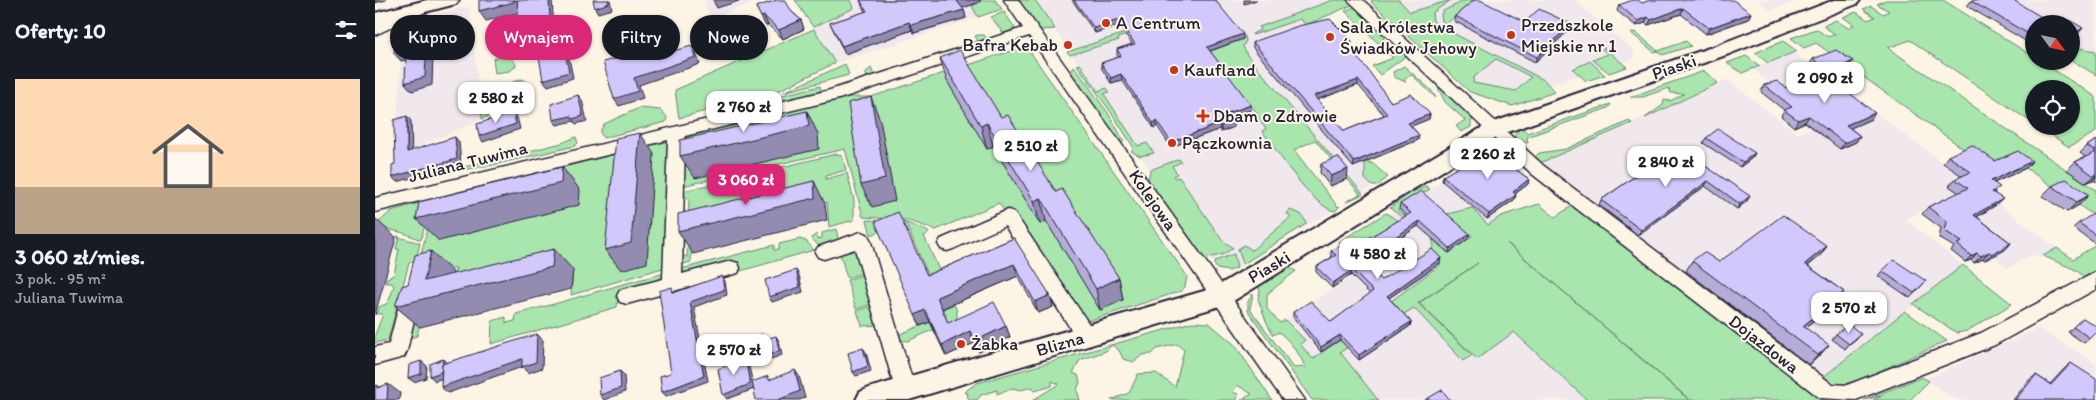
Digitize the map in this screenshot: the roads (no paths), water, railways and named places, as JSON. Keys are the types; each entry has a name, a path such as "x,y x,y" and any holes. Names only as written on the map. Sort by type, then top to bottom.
{"street":[{"path":"375,19 449,0"},
{"name":"Kolejowa","path":"1011,0 1295,400"},
{"path":"1355,0 1495,129"},
{"name":"Piaski","path":"1221,296 1495,129 1722,50 1851,0"},
{"path":"375,30 428,5"},
{"name":"Juliana Tuwima","path":"375,205 833,95 1032,30"},
{"name":"Dojazdowa","path":"1495,129 1539,170 1666,266 1820,388 1834,394 1848,394 1988,340 2096,280"},
{"path":"672,284 677,132"},
{"path":"947,244 1008,217 1086,336"},
{"path":"824,252 861,240 905,390"},
{"path":"627,296 731,268"},
{"path":"375,356 397,350 415,274"},
{"name":"Blizna","path":"869,400 1221,296"}],"place":[{"name":"A Centrum","path":"1106,23"},
{"name":"Przedszkole Miejskie nr 1","path":"1511,35"},
{"name":"Sala Królestwa Świadków Jehowy","path":"1330,37"},
{"name":"Bafra Kebab","path":"1068,45"},
{"name":"Kaufland","path":"1174,70"},
{"name":"Dbam o Zdrowie","path":"1203,116"},
{"name":"Pączkownia","path":"1172,143"},
{"name":"Żabka","path":"961,344"}]}
